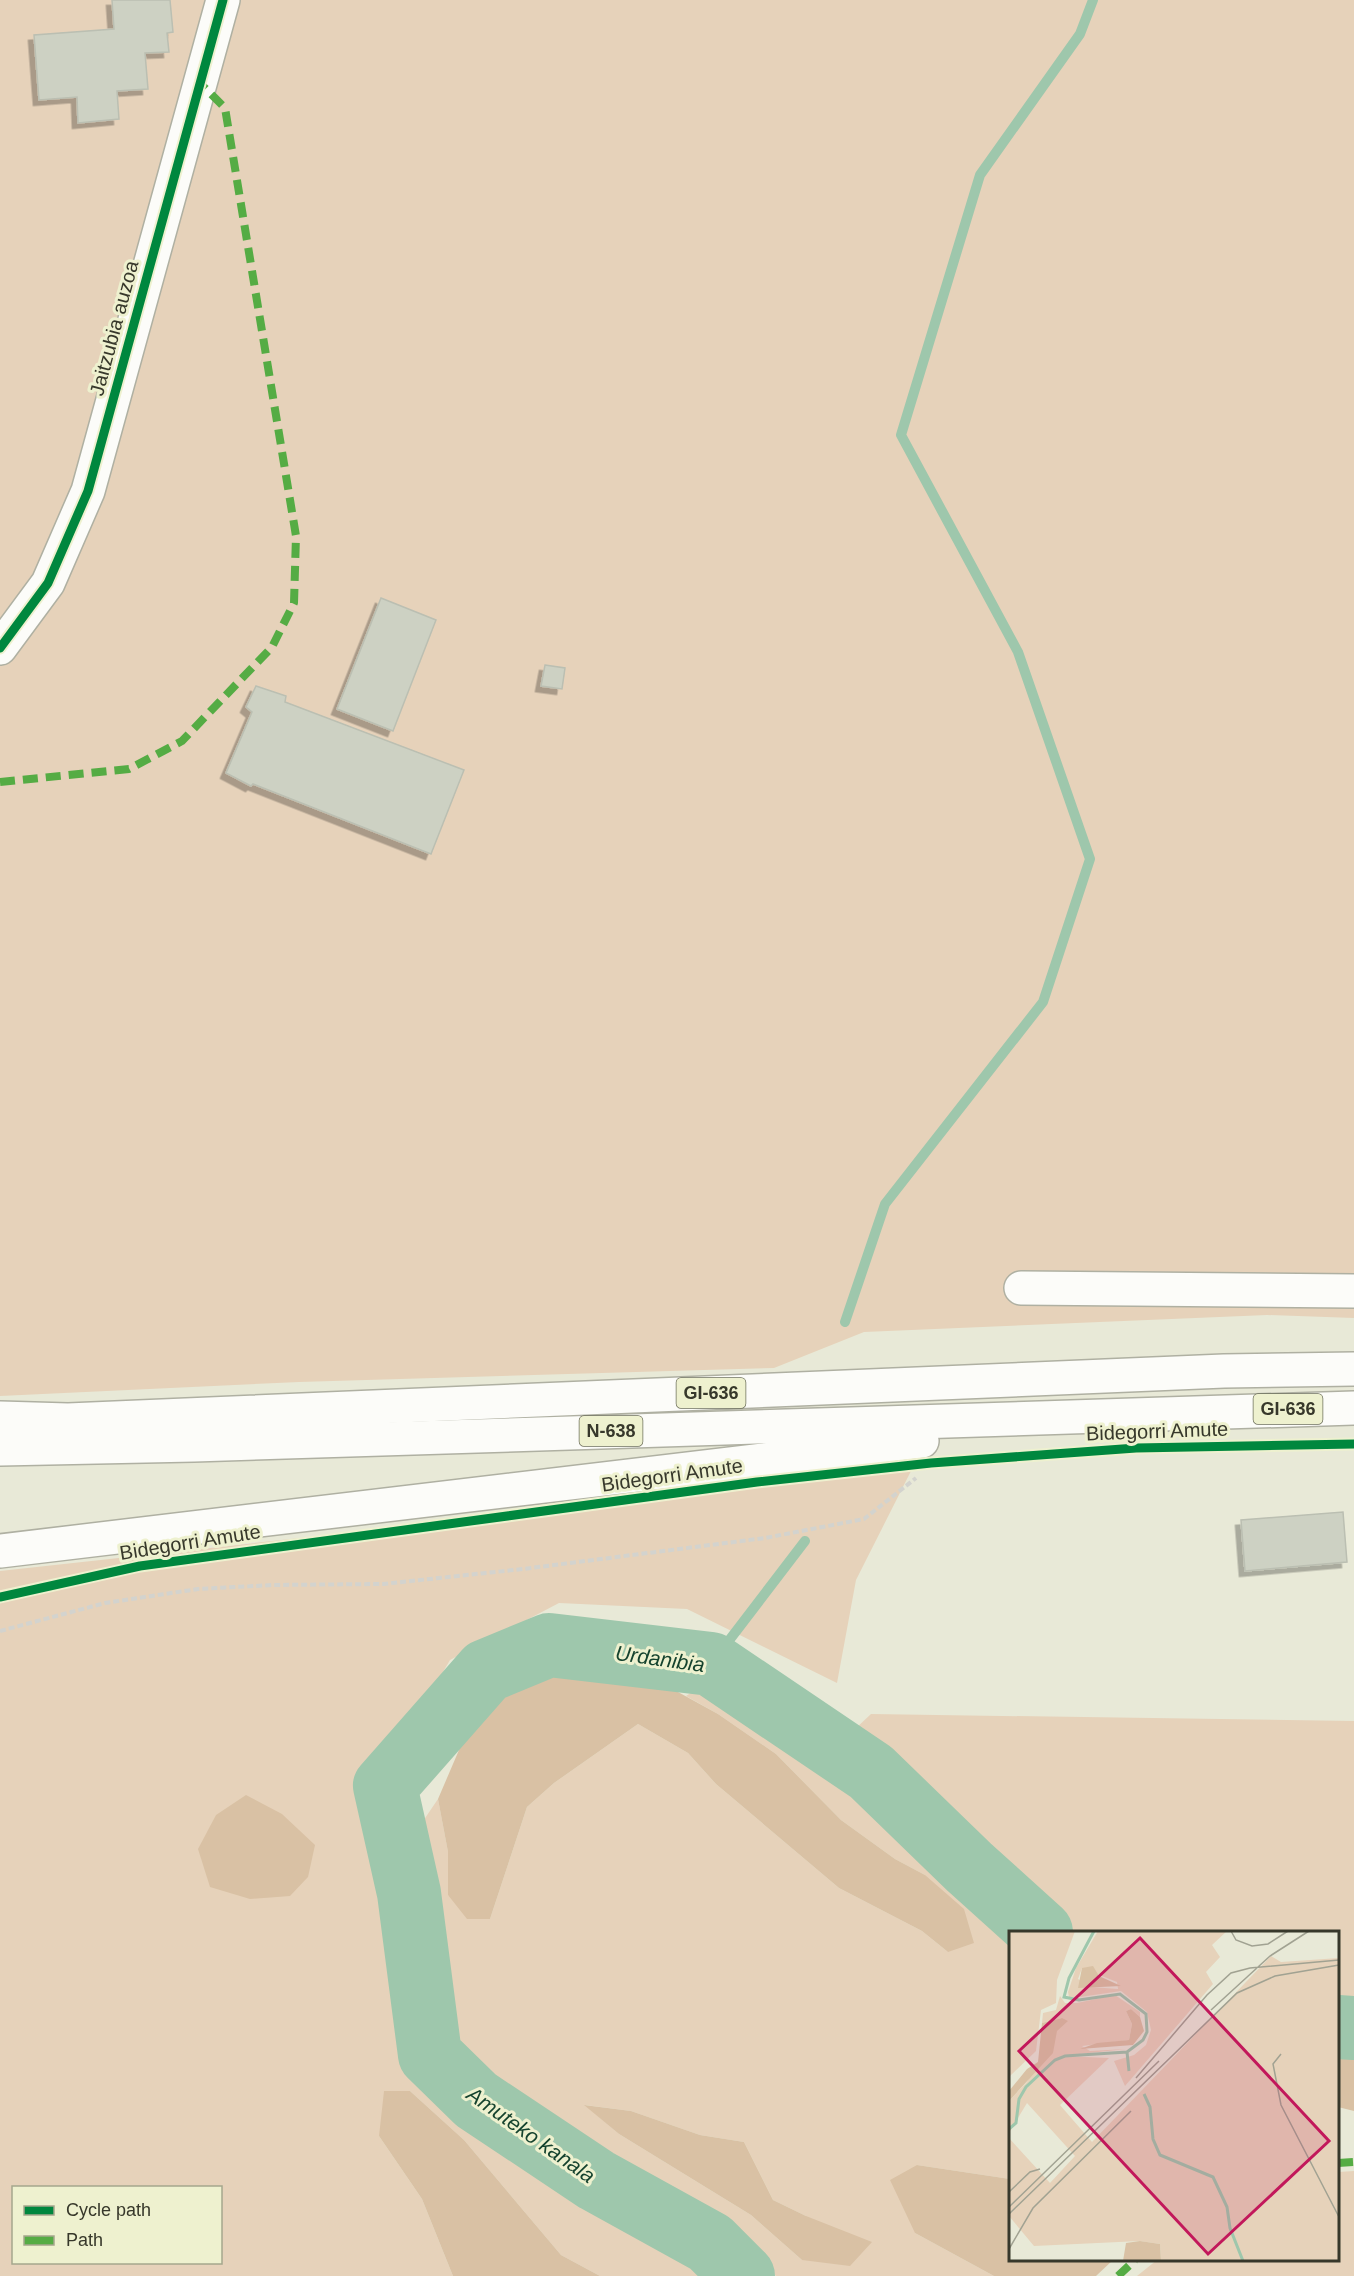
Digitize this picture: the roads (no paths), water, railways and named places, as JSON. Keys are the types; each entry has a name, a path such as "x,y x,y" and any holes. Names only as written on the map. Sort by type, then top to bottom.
{"main road":[{"name":"Jaitzubia auzoa","path":"0,648 48,583 88,491 223,0"},
{"path":"1021,1288 1354,1291"},
{"name":"GI-636","path":"0,1418 68,1420 1224,1371 1354,1369"},
{"name":"GI-636","path":"0,1551 884,1445 1222,1411 1354,1408"},
{"name":"N-638","path":"0,1449 1222,1411"},
{"path":"0,1432 68,1420"}],"waterway":[{"path":"845,1322 885,1204 1043,1002 1090,859 1018,652 901,435 980,175 1080,34 1093,0"},
{"path":"711,1664 805,1541"},
{"name":"Urdanibia","path":"743,2276 710,2243 596,2180 476,2100 430,2055 409,1893 385,1786 486,1671 549,1645 711,1664 871,1772 969,1867 1040,1931"},
{"name":"Urdanibia","path":"1339,2027 1354,2028"}],"water label":[{"name":"Amuteko kanala","path":"531,2135"}]}
